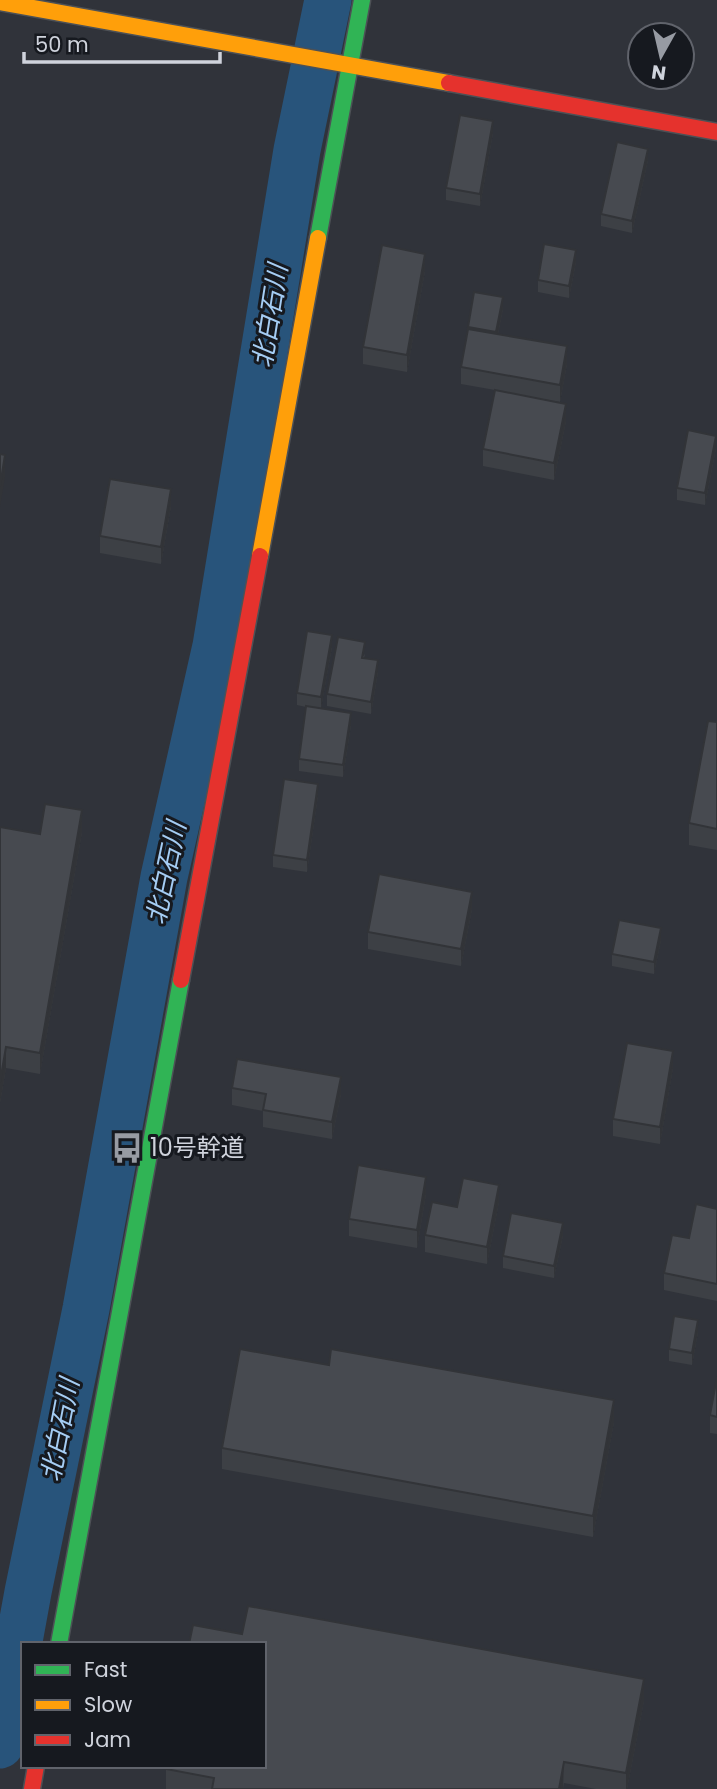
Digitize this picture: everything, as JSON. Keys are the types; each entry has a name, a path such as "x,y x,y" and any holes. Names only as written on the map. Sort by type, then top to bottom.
{"street":[{"path":"59,1642 362,0"},
{"path":"0,2 717,132"},
{"path":"32,1789 36,1768"}],"building":[{"path":"460,115 493,121 480,194 446,188"},
{"path":"617,142 648,149 632,221 601,214"},
{"path":"544,244 576,250 569,286 538,280"},
{"path":"382,245 425,254 407,355 363,347"},
{"path":"474,292 503,297 496,332 468,327"},
{"path":"468,329 567,346 560,385 461,367"},
{"path":"495,390 566,404 554,463 483,449"},
{"path":"688,430 716,436 705,493 677,488"},
{"path":"0,454 5,455 0,486"},
{"path":"110,479 171,489 161,547 100,536"},
{"path":"307,631 332,635 321,697 297,693"},
{"path":"338,637 365,642 362,658 378,660 371,702 327,694"},
{"path":"306,706 351,713 343,765 299,759"},
{"path":"708,721 717,722 717,829 689,823"},
{"path":"284,779 318,784 307,860 273,855"},
{"path":"45,804 82,810 40,1053 6,1047 0,1082 0,827 40,834"},
{"path":"379,874 472,892 461,949 368,932"},
{"path":"619,920 661,928 654,962 612,954"},
{"path":"627,1043 673,1051 660,1127 613,1119"},
{"path":"237,1059 341,1077 332,1122 263,1110 266,1094 232,1088"},
{"path":"358,1165 426,1177 417,1230 349,1219"},
{"path":"463,1178 499,1185 487,1247 425,1235 432,1202 457,1207"},
{"path":"696,1204 717,1209 717,1284 664,1273 672,1235 689,1238"},
{"path":"511,1213 563,1223 554,1266 503,1256"},
{"path":"674,1316 698,1320 692,1353 669,1349"},
{"path":"240,1349 329,1365 331,1349 614,1400 593,1516 222,1448"},
{"path":"717,1377 717,1417 710,1415"},
{"path":"248,1606 644,1679 626,1773 564,1762 559,1789 212,1789 214,1778 166,1768 266,1768 266,1642 189,1642 193,1625 242,1634"}],"waterway":[{"name":"北白石川","path":"0,1745 28,1592 86,1309 164,877 216,646 297,150 328,0"}],"traffic: fast":[{"path":"318,238 362,0"},
{"path":"59,1642 181,980"}],"traffic: slow":[{"path":"0,2 449,83"},
{"path":"260,556 318,238"}],"traffic: jam":[{"path":"449,83 717,132"},
{"path":"181,980 260,556"},
{"path":"32,1789 36,1768"}],"place":[{"name":"10号幹道","path":"127,1148"}]}
